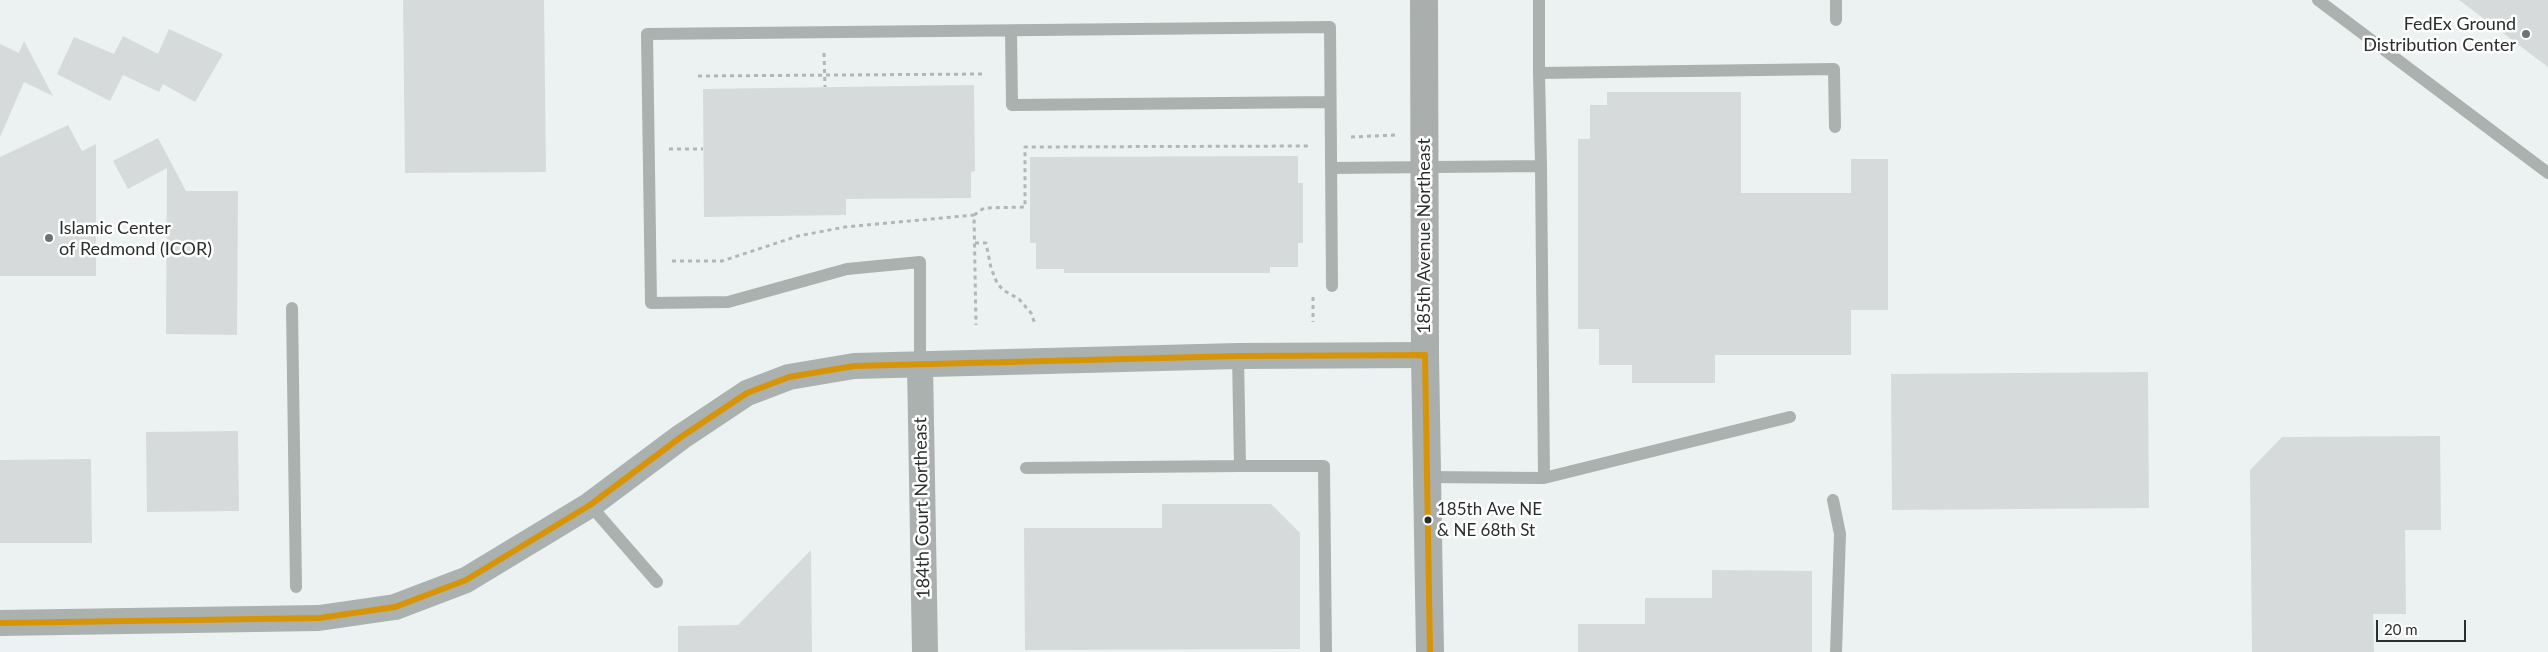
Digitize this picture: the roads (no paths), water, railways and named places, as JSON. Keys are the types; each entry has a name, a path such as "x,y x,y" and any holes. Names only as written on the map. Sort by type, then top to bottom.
{"street":[{"name":"185th Avenue Northeast","path":"1424,0 1425,355 1430,652"},
{"path":"0,623 319,618 395,607 466,580 590,505 681,437 747,393 789,377 854,366 1238,356 1425,355"},
{"name":"184th Court Northeast","path":"920,364 925,652"}],"lane":[{"path":"1539,0 1544,478"},
{"path":"1836,0 1836,20"},
{"path":"2318,0 2548,173"},
{"path":"920,364 920,262 847,269 728,302 651,303 648,34 1330,27 1332,286"},
{"path":"1011,31 1012,106 1330,102"},
{"path":"1539,73 1834,69 1835,127"},
{"path":"1331,168 1541,166"},
{"path":"292,308 296,587"},
{"path":"1238,356 1240,466"},
{"path":"1427,478 1544,478 1790,417"},
{"path":"1026,468 1324,466 1326,652"},
{"path":"1833,500 1840,534 1836,652"},
{"path":"590,505 657,582"}],"place":[{"name":"FedEx Ground Distribution Center","path":"2526,34"},
{"name":"Islamic Center of Redmond (ICOR)","path":"49,238"},
{"name":"185th Ave NE & NE 68th St","path":"1428,520"}]}
